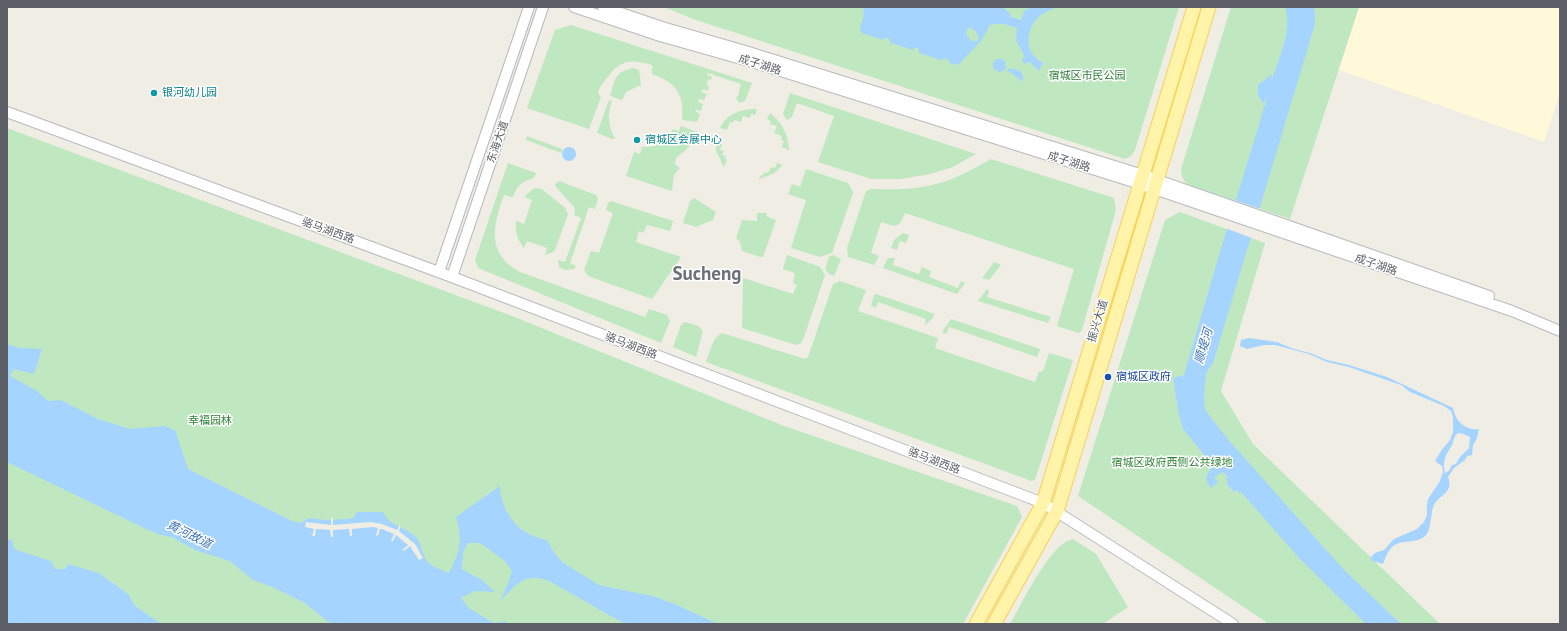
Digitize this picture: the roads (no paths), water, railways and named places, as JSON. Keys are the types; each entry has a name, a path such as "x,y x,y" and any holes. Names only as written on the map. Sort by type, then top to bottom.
{"main road":[{"name":"振兴大道","path":"976,624 1043,503 1194,7"},
{"name":"振兴大道","path":"994,624 1057,511 1209,7"}],"street":[{"name":"东海大道","path":"439,272 529,7"},
{"name":"东海大道","path":"452,277 543,7"},
{"name":"成子湖路","path":"574,7 660,36 760,64 1155,184 1507,310 1560,331"},
{"name":"成子湖路","path":"603,7 665,28 742,50 1141,180"},
{"name":"骆马湖西路","path":"7,112 439,272 1043,503 1233,624"},
{"name":"成子湖路","path":"1266,223 1514,305 1560,324"}],"water":[{"path":"863,7 1003,7 1011,15 1010,17 1021,20 1025,10 1028,9 1047,7 1055,9 1038,17 1030,32 1030,49 1035,57 1043,63 1039,71 1030,62 1024,64 1022,59 1025,57 1016,40 1017,28 1014,27 1001,24 990,25 981,41 958,65 949,63 949,60 945,58 941,60 919,53 918,48 914,48 913,50 891,43 888,38 883,40 862,33 860,28 864,15","holes":["968,28 975,31 978,35 979,37 977,41 971,40 967,36 966,32"]},
{"name":"顺堤河","path":"1285,7 1313,7 1315,12 1315,24 1213,363 1206,373 1204,395 1205,410 1226,437 1343,569 1401,624 1366,624 1300,559 1241,492 1239,493 1236,490 1234,492 1226,483 1228,482 1226,479 1228,478 1223,472 1214,477 1218,482 1211,488 1207,481 1207,476 1213,466 1183,429 1178,410 1173,378 1184,375 1267,98 1264,103 1260,99 1258,85 1272,74 1271,82 1281,55 1287,25"},
{"path":"997,59 1005,61 1006,68 1003,71 999,72 993,68 993,62"},
{"path":"1007,70 1020,71 1023,76 1023,82"},
{"path":"566,147 572,147 576,151 576,157 572,161 566,161 562,157 562,151"},
{"path":"1249,338 1277,342 1327,360 1387,377 1453,408 1456,417 1462,424 1466,427 1479,429 1477,438 1473,445 1472,455 1467,456 1465,460 1454,468 1448,477 1448,490 1434,505 1429,530 1425,536 1421,539 1395,545 1388,552 1383,564 1373,561 1370,558 1375,553 1384,550 1394,539 1417,529 1424,522 1427,515 1428,499 1440,481 1443,472 1442,466 1435,461 1450,440 1453,432 1453,417 1451,411 1444,406 1410,392 1401,385 1349,367 1327,362 1309,354 1275,345 1264,345 1247,349 1240,346 1241,340","holes":["1458,433 1470,437 1469,448 1459,458 1456,464 1452,465 1449,471 1445,473 1445,458 1455,437"]},
{"name":"黄河故道","path":"7,344 19,348 42,349 34,374 13,369 10,376 37,391 48,401 61,400 98,419 130,429 165,426 175,430 188,469 292,521 301,523 309,518 326,520 348,519 353,518 357,512 383,512 385,516 393,523 415,536 419,541 425,558 430,564 449,573 456,559 460,539 456,517 500,486 500,492 504,505 514,522 527,533 548,541 553,551 562,562 599,585 656,597 718,624 625,624 549,581 533,578 522,581 516,585 500,601 512,571 505,561 480,543 468,543 463,552 462,569 482,580 495,592 475,591 461,598 470,609 494,623 505,621 507,624 333,624 305,603 275,588 253,580 230,561 195,550 172,537 160,535 144,528 7,462"},
{"path":"7,539 12,540 14,549 51,561 55,569 65,569 68,564 99,573 129,595 134,605 161,624 7,624"}],"place":[{"name":"银河幼儿园","path":"154,93"},
{"name":"宿城区会展中心","path":"637,140"},
{"name":"宿城区政府","path":"1108,377"}],"district":[{"name":"Sucheng","path":"707,275"}],"park label":[{"name":"宿城区市民公园","path":"1087,76"},
{"name":"幸福园林","path":"210,421"},
{"name":"宿城区政府西侧公共绿地","path":"1172,463"}]}
